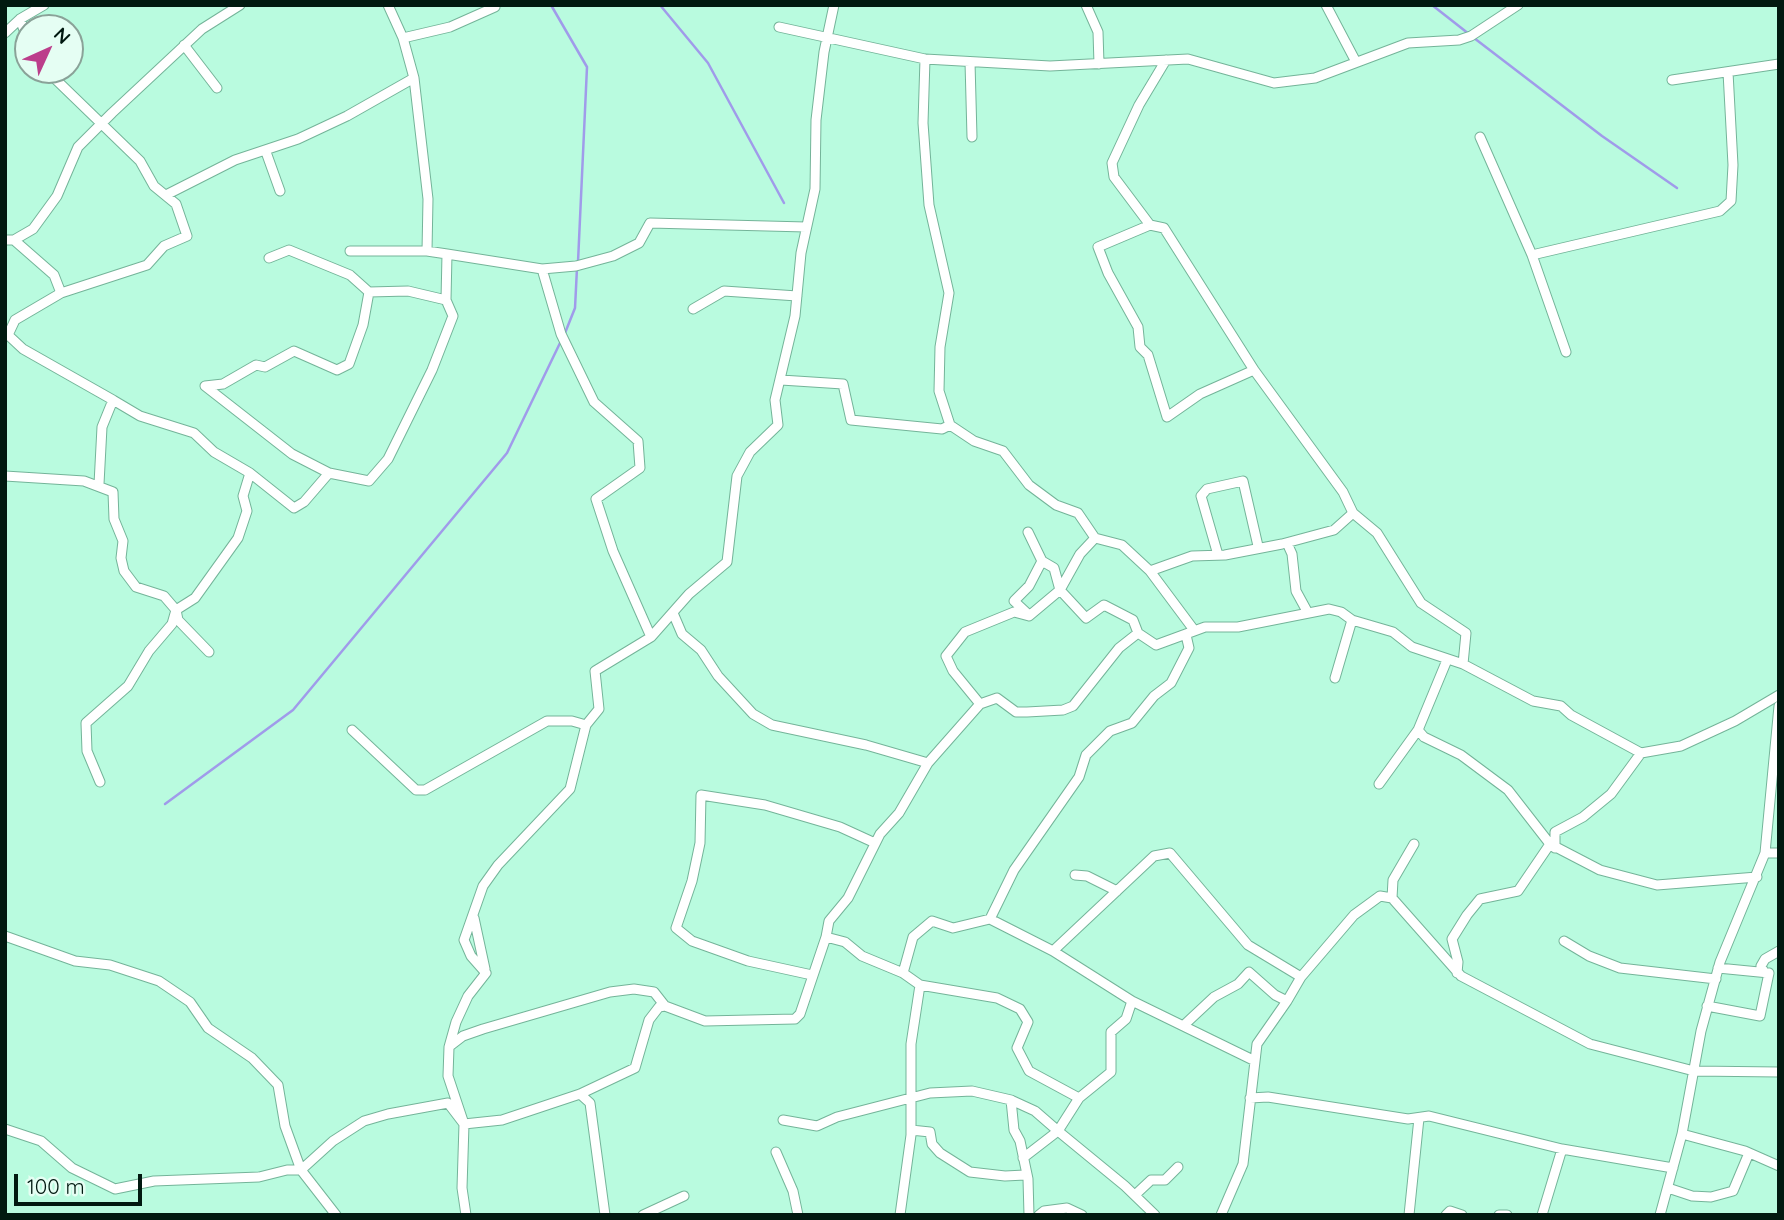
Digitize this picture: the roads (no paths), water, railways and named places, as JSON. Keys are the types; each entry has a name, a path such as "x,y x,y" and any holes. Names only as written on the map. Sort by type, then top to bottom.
{"street":[{"path":"29,14 44,5"},
{"path":"61,293 54,275 10,240 33,229 57,196 78,147 202,29 240,5"},
{"path":"388,5 403,38 414,78 428,199 427,251"},
{"path":"486,973 471,956 464,940 483,886 498,865 570,789 586,725 599,709 595,671 651,638 689,594 727,562 737,475 750,452 778,425 775,401 797,296 806,227 815,189 816,120 834,5"},
{"path":"1086,5 1097,32 1099,64"},
{"path":"1326,5 1356,62"},
{"path":"779,27 925,59 1099,64 1199,61 1274,83 1315,78 1408,43 1460,40 1471,36 1517,5"},
{"path":"403,38 450,27 495,6"},
{"path":"184,45 216,88"},
{"path":"925,59 923,123 929,205 948,293 940,348 939,391 950,425 974,442 1003,451 1029,485 1056,505 1078,513 1095,538 1122,545 1150,571 1190,632 1189,648 1171,683 1154,696 1132,723 1110,732 1086,755 1079,778 1014,870 990,919"},
{"path":"1150,225 1114,177 1112,163 1139,105 1166,60"},
{"path":"970,62 972,137"},
{"path":"1672,80 1779,64"},
{"path":"1532,255 1720,211 1731,201 1733,165 1728,72"},
{"path":"166,195 235,160 266,152 347,116 414,78"},
{"path":"61,84 140,161 155,186 176,204 187,236 164,246 147,265 61,293 15,320 8,335 23,349 140,416 194,433 214,452 250,473 294,508 304,502 329,473"},
{"path":"1480,137 1532,255 1566,352"},
{"path":"266,152 279,191"},
{"path":"350,251 427,251 542,269 578,266 613,256 639,243 650,223 806,227"},
{"path":"1254,370 1219,384 1167,417 1149,355 1140,347 1138,327 1108,273 1098,247 1150,225 1164,228 1254,370 1343,492 1353,513 1377,533 1421,603 1466,633 1463,664"},
{"path":"269,258 289,250 350,275 369,292 408,291 446,300"},
{"path":"369,292 363,325 349,364 337,370 295,351 265,367 256,365 223,384 205,386 292,454 329,473 369,481 388,459 432,370 453,316 446,300 447,254"},
{"path":"542,269 563,338 594,402 638,441 640,468 596,499 613,551 651,638"},
{"path":"694,309 724,291 797,296"},
{"path":"780,380 843,384 852,420 942,429 950,425"},
{"path":"99,484 102,426 113,400"},
{"path":"100,782 87,751 86,723 128,687 149,651 172,624 176,610 195,598 238,538 247,510 243,496 250,473"},
{"path":"5,476 99,484 113,492 114,519 123,541 121,558 124,571 136,587 164,596 176,610 178,620 209,652"},
{"path":"1218,555 1201,496 1207,489 1242,481 1258,547"},
{"path":"1150,571 1192,556 1218,555 1287,543 1334,530 1353,513"},
{"path":"1028,532 1042,561 1054,568 1060,590 1086,618 1104,605 1133,620 1138,633 1156,645 1190,632 1238,627 1329,610 1341,612 1352,620 1393,632 1412,646 1427,649 1447,660 1463,664 1532,701 1561,706 1571,715 1641,753 1681,746 1735,721 1779,695"},
{"path":"1029,616 1060,590 1080,554 1095,538"},
{"path":"1287,543 1292,554 1296,591 1308,613"},
{"path":"1029,616 1014,601 1029,586 1042,561"},
{"path":"980,704 953,671 946,656 965,632 1014,612 1029,616"},
{"path":"673,613 682,634 701,650 718,676 753,715 772,725 866,745 928,764"},
{"path":"1335,678 1352,620"},
{"path":"449,1047 463,1036 483,1029 610,992 634,989 653,992 665,1006 705,1021 785,1021 800,1014 829,921 848,898 876,843 899,813 928,764 980,704 997,698 1016,712 1069,708 1119,648 1138,633"},
{"path":"1379,784 1418,730 1447,660"},
{"path":"1660,1215 1682,1134 1707,1006 1718,968 1765,853 1779,706"},
{"path":"352,730 416,790 425,790 547,721 572,721 586,725"},
{"path":"1418,730 1424,737 1461,755 1508,790 1552,846 1600,870 1657,885 1757,877"},
{"path":"1457,973 1458,962 1452,939 1480,899 1518,891 1552,846 1555,832 1583,817 1611,794 1641,753"},
{"path":"812,975 748,961 692,941 676,928 701,844 701,795 765,805 840,827 876,843"},
{"path":"1392,898 1393,880 1414,844"},
{"path":"1053,951 1154,856 1170,853 1248,945 1301,977"},
{"path":"1765,853 1779,853"},
{"path":"1076,875 1094,879 1117,891"},
{"path":"1221,1215 1243,1164 1256,1044 1301,977 1366,904 1380,896 1392,898 1457,973 1583,1042 1694,1071 1779,1072"},
{"path":"473,916 486,973"},
{"path":"903,973 913,937 932,921 953,928 990,919 1053,951 1132,1002 1255,1061"},
{"path":"5,936 75,961 110,965 159,981 190,1002 208,1028 252,1058 278,1085 285,1126 301,1170 336,1215"},
{"path":"826,937 845,943 862,956 903,973 920,985 997,998 1020,1009 1028,1022 1017,1048 1029,1071 1079,1098"},
{"path":"1564,942 1588,956 1620,968 1716,979"},
{"path":"1763,971 1760,966 1765,959 1779,951"},
{"path":"1707,1006 1760,1016 1769,974 1763,971 1718,968"},
{"path":"1183,1026 1214,997 1238,984 1249,972 1275,995 1287,1001"},
{"path":"466,1215 462,1188 464,1124 448,1076 449,1047 456,1022 468,996 486,973"},
{"path":"900,1215 911,1130 911,1044 920,985"},
{"path":"1023,1158 1058,1131 1079,1098 1111,1072 1111,1032 1126,1019 1132,1002"},
{"path":"464,1124 502,1120 580,1094 635,1068 649,1020 655,1010 665,1006"},
{"path":"783,1120 817,1126 837,1116 930,1093 972,1091 1012,1100 1035,1111 1155,1215"},
{"path":"580,1094 590,1103 605,1215"},
{"path":"1250,1098 1268,1097 1339,1110 1454,1120 1562,1149 1673,1168"},
{"path":"1012,1100 1014,1130 1020,1141 1030,1192 1029,1215"},
{"path":"5,1129 41,1141 72,1168 115,1189 154,1181 251,1178 287,1170 301,1170 333,1141 364,1121 388,1114 448,1103 464,1124"},
{"path":"1409,1215 1419,1118"},
{"path":"911,1130 930,1132 932,1144 940,1153 970,1172 1025,1175"},
{"path":"1682,1134 1749,1153 1779,1166"},
{"path":"1542,1215 1562,1149"},
{"path":"776,1152 793,1191 798,1215"},
{"path":"1668,1188 1692,1196 1711,1197 1733,1191 1749,1153"},
{"path":"1135,1195 1151,1180 1165,1180 1178,1167"},
{"path":"643,1215 684,1196"},
{"path":"1039,1215 1044,1211 1068,1208 1082,1215"},
{"path":"1446,1215 1450,1211 1462,1215"},
{"path":"1499,1215 1507,1215"}],"waterway":[{"path":"551,5 587,67 578,262"},
{"path":"660,5 708,63 784,203"},
{"path":"1432,5 1469,34"},
{"path":"1474,38 1602,136 1677,188"},
{"path":"565,333 575,308 577,268"},
{"path":"165,804 293,710 507,453 560,343"}]}
